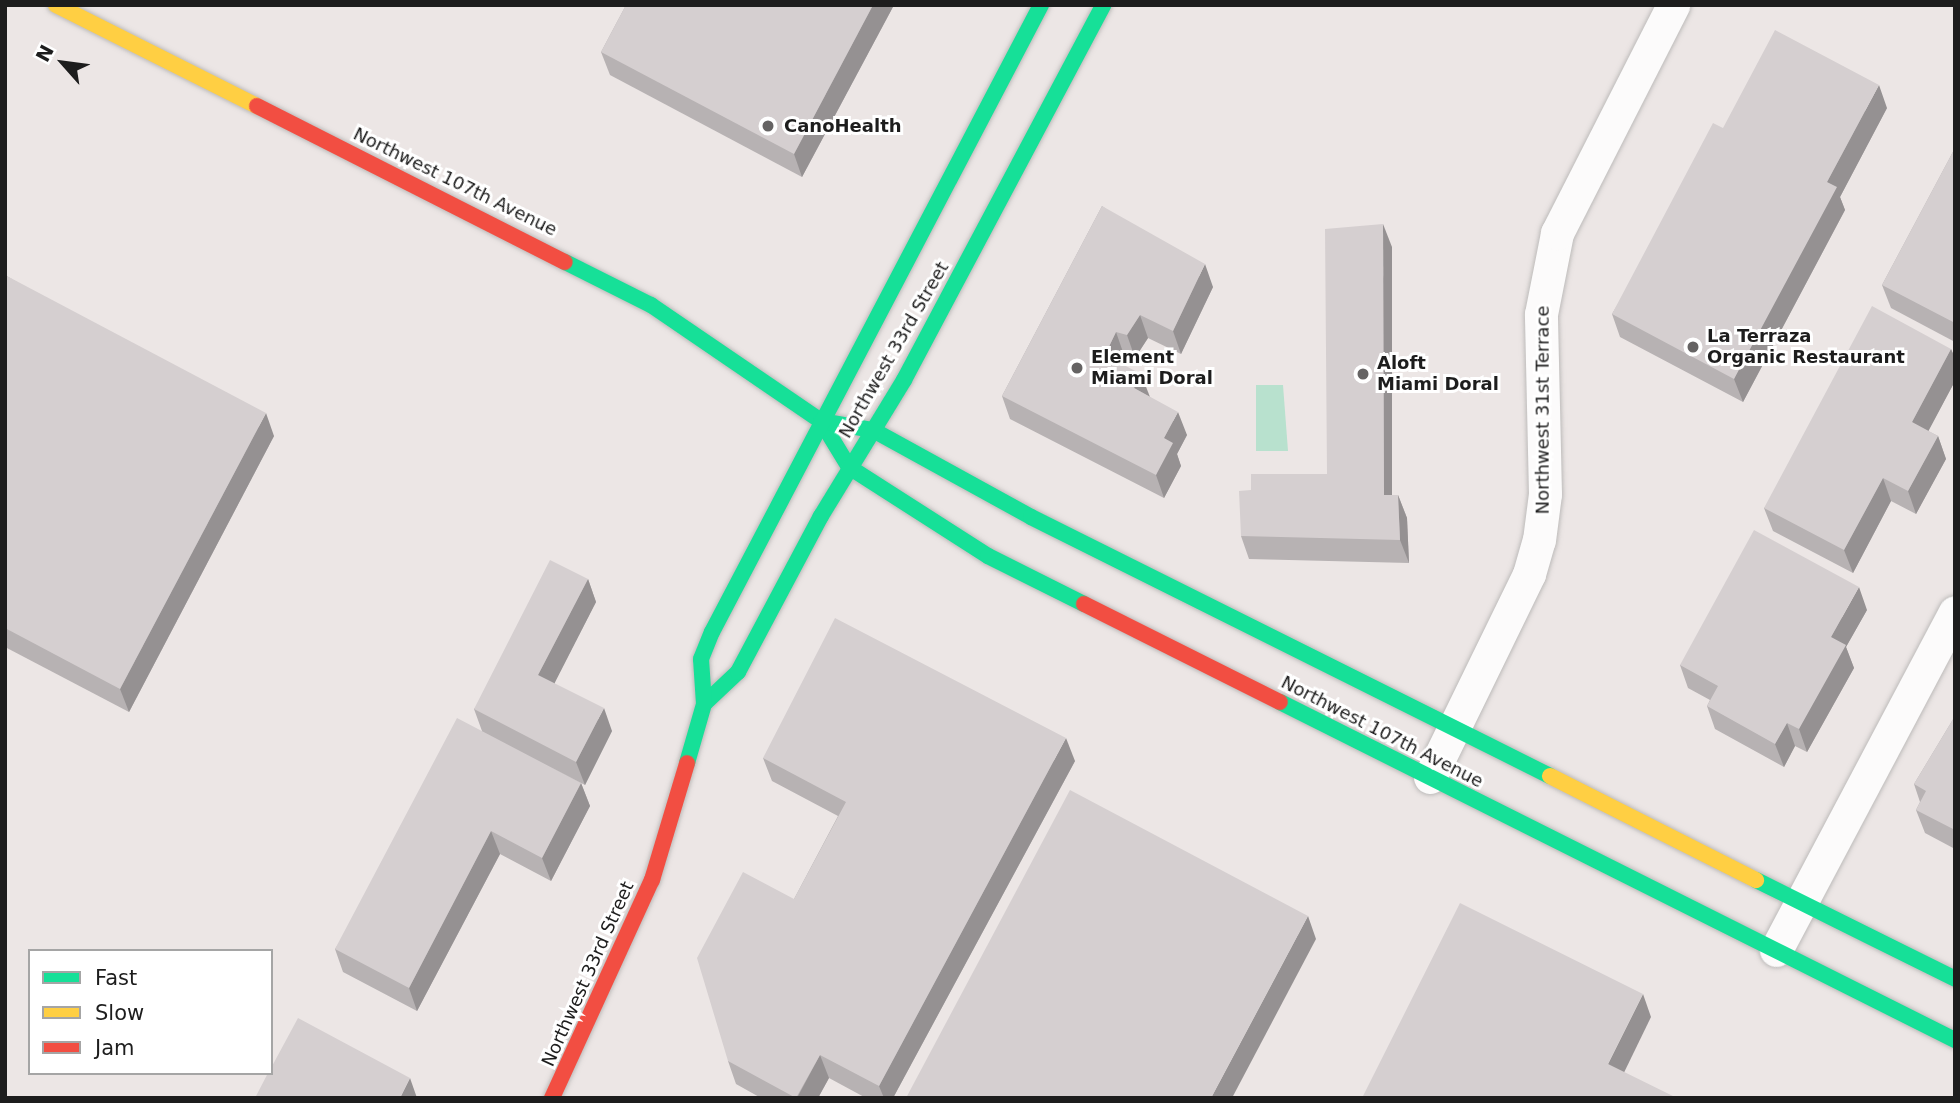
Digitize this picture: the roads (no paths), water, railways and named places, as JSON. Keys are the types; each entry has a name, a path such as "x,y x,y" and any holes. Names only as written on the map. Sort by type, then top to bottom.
{"main road":[{"name":"Northwest 107th Avenue","path":"56,5 628,291 821,421 873,430 1022,512 1955,979"},
{"name":"Northwest 33rd Street","path":"552,1098 644,902 704,704 705,648 821,421 1041,5"},
{"name":"Northwest 33rd Street","path":"704,704 738,671 849,467 873,430 1103,5"},
{"name":"Northwest 107th Avenue","path":"821,421 849,467 988,556 1955,1040"}],"street":[{"name":"Northwest 31st Terrace","path":"1430,777 1530,574 1539,540 1545,494 1542,314 1557,233 1673,5"},
{"path":"1776,950 1955,612"}],"place":[{"name":"CanoHealth","path":"768,126"},
{"name":"La Terraza Organic Restaurant","path":"1693,347"},
{"name":"Element Miami Doral","path":"1077,368"},
{"name":"Aloft Miami Doral","path":"1363,374"}]}
